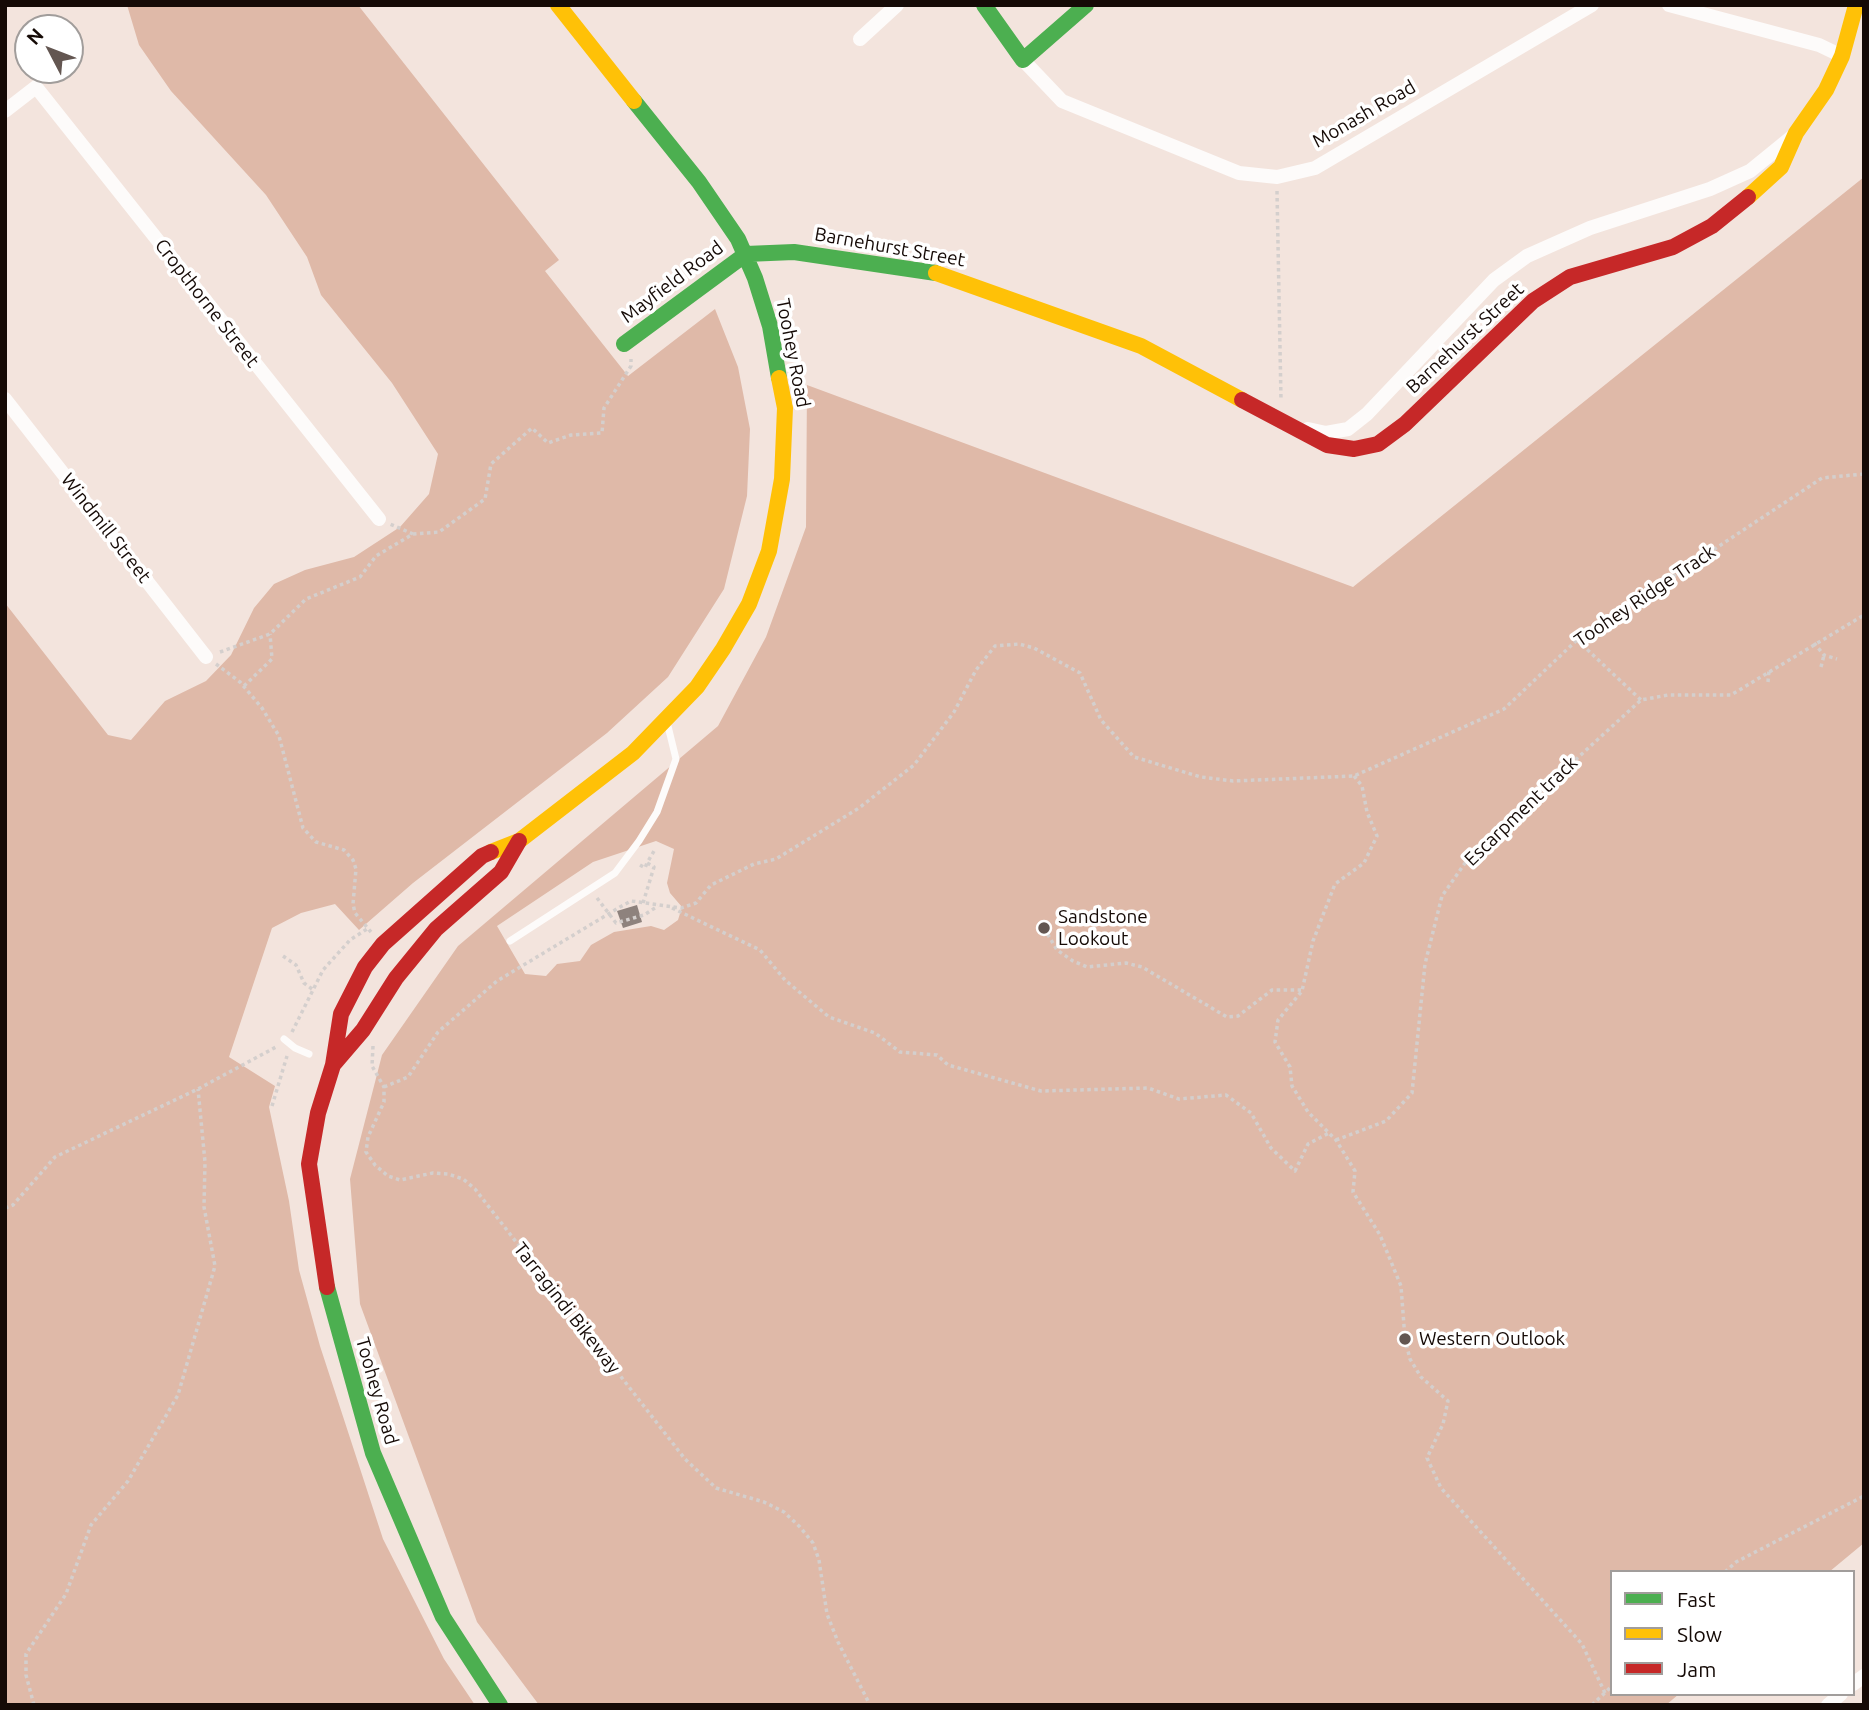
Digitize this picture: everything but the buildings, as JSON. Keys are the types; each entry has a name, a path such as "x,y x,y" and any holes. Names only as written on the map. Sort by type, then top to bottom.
{"main road":[{"name":"Toohey Road","path":"500,1705 443,1617 373,1453 329,1300 316,1229 309,1164 318,1113 333,1065 341,1014 365,967 383,944 482,856 519,841 633,752 667,722 703,677 749,604 769,551 782,479 785,408 771,326 746,254 722,212 558,5"},
{"name":"Monash Road","path":"984,5 1023,60"},
{"path":"1023,60 1086,5"},
{"name":"Barnehurst Street","path":"746,254 762,251 794,252 932,272 965,281 1141,346 1327,445 1354,449 1378,444 1405,424 1533,301 1570,277 1673,247 1713,226 1780,167 1796,133 1826,90 1842,56 1856,5"},
{"name":"Mayfield Road","path":"628,341 746,254"},
{"name":"Toohey Road","path":"333,1065 363,1030 396,978 436,929 500,872 519,841"}],"street":[{"path":"860,39 897,5"},
{"name":"Monash Road","path":"1023,60 1062,101 1239,173 1277,177 1315,167 1592,5"},
{"path":"1669,5 1819,45 1842,56"},
{"name":"Cropthorne Street","path":"5,111 36,87 379,520"},
{"name":"Barnehurst Street","path":"1289,426 1326,433 1348,429 1367,414 1494,280 1527,256 1590,228 1710,189 1750,171 1796,133"},
{"name":"Windmill Street","path":"5,399 206,657"}],"lane":[{"path":"510,941 615,873 639,841 657,811 676,759 667,722"},
{"path":"284,1039 309,1054"}],"path":[{"path":"1277,177 1279,393 1289,426"},
{"path":"206,657 270,634 306,599 360,577 376,556 413,534 439,532 485,499 491,464 532,428 548,443 571,435 602,433 604,408 631,366 628,341"},
{"name":"Toohey Ridge Track","path":"643,903 681,908 696,903 711,885 754,864 776,859 859,808 914,765 954,712 976,670 995,646 1019,643 1034,648 1080,673 1101,720 1134,757 1233,781 1354,776 1504,709 1577,640 1822,478 1864,474"},
{"path":"379,520 413,534"},
{"path":"1577,640 1641,700 1668,695 1731,695 1864,615"},
{"path":"244,686 272,659 270,634"},
{"path":"1814,643 1824,655 1837,659"},
{"path":"1821,667 1824,655"},
{"path":"206,657 244,686 262,708 279,736 303,828 316,842 344,850 353,860 356,869 353,904 373,934"},
{"path":"1768,682 1769,670"},
{"name":"Escarpment track","path":"1336,1140 1386,1121 1412,1093 1425,964 1442,897 1470,856 1641,700"},
{"path":"1354,776 1362,786 1377,836 1364,863 1335,884 1313,941 1302,990 1278,1020 1275,1042 1290,1067 1292,1086 1308,1112 1336,1140 1355,1171 1353,1192 1380,1235 1401,1286 1405,1339 1410,1359 1422,1377 1448,1401 1443,1424 1427,1458 1441,1489 1582,1644 1605,1693"},
{"path":"640,865 645,868 654,851"},
{"path":"373,1045 372,1066 384,1087 408,1077 438,1032 498,981 631,901 643,903 654,867 647,863"},
{"path":"649,913 652,904"},
{"path":"604,908 616,923 649,913 659,905"},
{"path":"668,906 760,950 785,980 829,1017 875,1033 900,1052 937,1055 948,1065 1041,1091 1148,1088 1179,1099 1226,1095 1251,1113 1271,1148 1295,1171 1308,1144 1329,1133"},
{"path":"1044,928 1057,950 1073,961 1087,967 1126,962 1142,967 1227,1017 1238,1016 1272,990 1302,990"},
{"path":"5,1208 13,1205 55,1157 198,1089 274,1048 296,1028 312,989 335,956 368,929"},
{"path":"283,956 296,965 304,983 312,989"},
{"path":"272,1106 288,1054"},
{"name":"Tarragindi Bikeway","path":"384,1087 384,1102 368,1137 366,1152 375,1166 388,1176 400,1180 433,1173 448,1174 463,1179 475,1189 685,1459 716,1488 764,1502 784,1511 800,1527 816,1552 827,1614 838,1642 870,1705"},
{"path":"34,1705 26,1675 26,1654 66,1594 91,1525 128,1481 178,1395 215,1266 204,1206 205,1163 198,1089"},
{"path":"1727,1570 1736,1562 1864,1496"},
{"path":"1591,1705 1610,1688"}],"shaded area":[{"path":"127,5 358,5 559,260 545,271 628,376 715,309 738,367 750,429 747,496 724,589 668,677 607,733 413,883 359,930 335,904 301,913 272,928 229,1057 275,1086 269,1107 289,1201 299,1270 320,1346 383,1539 444,1659 475,1705 5,1705 5,603 108,735 131,740 165,701 206,681 231,655 254,608 274,584 305,570 354,557 400,527 429,494 438,454 392,383 321,295 307,257 266,195 171,91 139,45"},
{"path":"1864,177 1864,1543 1831,1570 1610,1570 1610,1696 1677,1696 1666,1705 539,1705 477,1622 360,1304 350,1179 382,1055 458,946 718,726 766,637 806,527 807,385 1353,587","holes":["656,841 674,849 667,883 670,893 682,907 678,920 664,930 651,926 614,932 591,945 580,961 557,964 546,976 525,974 497,926 593,862"]}],"traffic: fast":[{"path":"984,5 1023,60 1086,5"},
{"path":"634,101 699,182 738,239 755,278 770,326 779,378"},
{"path":"624,344 746,254 794,252 936,273"},
{"path":"327,1287 373,1453 443,1617 500,1705"}],"traffic: slow":[{"path":"558,5 634,101"},
{"path":"1748,197 1781,167 1796,133 1826,90 1842,56 1856,5"},
{"path":"936,273 1141,346 1242,400"},
{"path":"491,852 519,841 633,753 697,687 723,649 749,604 769,551 782,479 785,408 779,378"}],"traffic: jam":[{"path":"1242,400 1327,445 1354,449 1378,444 1405,424 1533,301 1570,277 1673,247 1712,226 1748,197"},
{"path":"333,1065 363,1030 396,978 436,929 501,872 519,841"},
{"path":"327,1287 309,1164 318,1113 333,1065 341,1014 365,967 383,944 482,856 491,852"}],"place":[{"name":"Sandstone Lookout","path":"1044,928"},
{"name":"Western Outlook","path":"1405,1339"}]}
